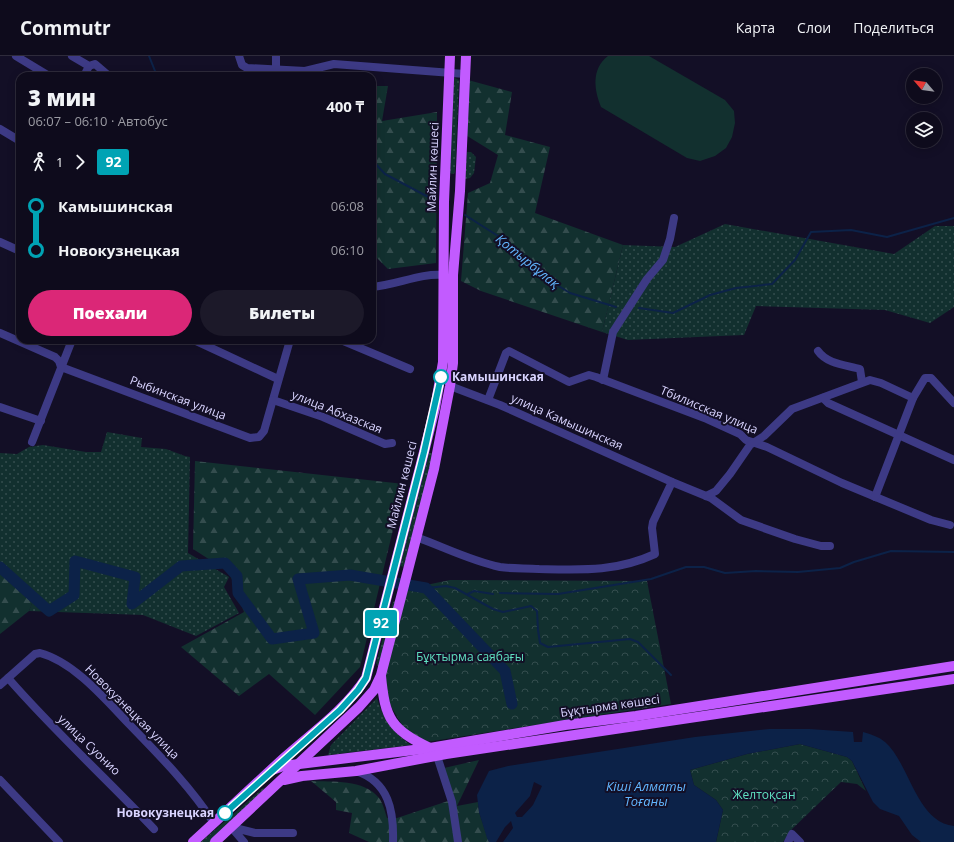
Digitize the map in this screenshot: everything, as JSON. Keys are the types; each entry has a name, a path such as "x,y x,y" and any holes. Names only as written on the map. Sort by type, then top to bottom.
{"main road":[{"name":"Майлин көшесі","path":"193,842 270,771 340,710 358,690 366,678 424,452 441,376 444,328 443,275 445,175 450,56"},
{"path":"215,842 282,780 304,762 359,707 374,690 381,675 434,468 450,386 453,363 453,275 461,173 466,56"},
{"path":"445,175 452,179 461,173"},
{"name":"Бұқтырма көшесі","path":"270,771 277,767 304,762 430,748 570,724 636,716 954,666"},
{"path":"381,675 385,707 394,724 411,739 430,748"},
{"name":"Бұқтырма көшесі","path":"282,780 954,679"},
{"path":"304,762 307,738"},
{"path":"304,762 319,774"}],"street":[{"path":"16,56 42,72"},
{"path":"72,56 89,66"},
{"path":"240,56 242,65 247,68 276,71 305,72 334,64 449,74 465,74"},
{"path":"276,56 276,71"},
{"path":"86,72 89,66 95,64 100,66 105,72"},
{"path":"0,129 16,139"},
{"path":"603,380 613,332 647,278 663,260 670,239 674,218"},
{"path":"0,242 16,249"},
{"path":"376,286 408,281 433,274 443,275"},
{"name":"Рыбинская улица","path":"0,333 16,340"},
{"name":"Рыбинская улица","path":"25,344 55,357 59,361 61,367 250,438 259,437 264,431 289,344"},
{"path":"32,442 70,344"},
{"path":"203,344 278,379"},
{"path":"351,344 410,369"},
{"name":"Тбилисская улица","path":"488,400 506,353 509,351 569,382 589,375 707,419 808,468 930,520 950,525"},
{"path":"818,351 822,356 834,363 860,369 862,382"},
{"path":"875,497 913,398 925,378 931,378 954,403"},
{"path":"706,496 716,491 750,445 756,443 792,409 870,380 881,383 913,398"},
{"name":"улица Камышинская","path":"450,386 488,400 706,496 726,507 741,520 795,539 821,546 830,546"},
{"path":"823,398 828,403 954,460"},
{"name":"улица Абхазская","path":"273,400 323,417 386,444 392,443"},
{"path":"0,407 41,421"},
{"path":"416,537 468,557 500,567 596,570 624,566 655,554 652,528 653,522 672,482"},
{"name":"Новокузнецкая улица","path":"0,685 35,654 40,653 82,676 171,767 214,823"},
{"name":"улица Суонио","path":"8,678 37,712 110,782 154,829"},
{"path":"437,756 452,802 458,842"},
{"path":"356,770 372,778 384,794 393,812 393,842"},
{"path":"0,780 59,842"},
{"path":"231,827 255,833 293,833"},
{"path":"231,827 244,842"},
{"path":"788,842 792,834 800,842"}],"green space":[{"path":"608,56 649,56 725,100 734,111 735,123 732,137 726,148 715,156 700,161 687,158 601,107 597,94 596,73 603,61"},
{"path":"455,78 459,80 455,173 452,174 450,173 452,83"},
{"path":"468,80 512,92 505,135 550,147 535,213 623,245 602,332 481,291 461,281 468,193 490,183 498,155 464,134"},
{"path":"376,86 388,86 382,121 437,112 436,263 388,269 376,257"},
{"path":"467,152 471,152 476,157 474,173 470,178 465,179"},
{"path":"725,224 894,254 935,226 954,226 954,307 930,323 885,310 756,306 744,335 628,340 602,332 623,245 675,247"},
{"path":"107,432 142,438 141,447 166,449 190,457 188,553 229,577 224,587 239,613 196,636 143,615 29,611 34,598 0,573 0,453 17,454 29,447 43,445 86,452 101,452"},
{"path":"429,453 434,453 405,567 400,566"},
{"path":"195,461 404,484 360,667 315,715 269,674 239,696 181,647 244,612 229,572 193,549"},
{"path":"0,573 34,598 29,611 0,634"},
{"name":"Бұқтырма саябағы","path":"450,580 647,581 671,704 426,742 404,728 390,705 384,679 407,589"},
{"path":"396,601 380,669 376,663 393,602"},
{"path":"377,698 390,725 411,745 328,755 331,745"},
{"name":"Желтоқсан","path":"800,744 847,757 852,761 866,791 857,784 841,782 791,830 783,842 716,842 723,810 716,800 694,785 690,770 747,754"},
{"path":"479,760 457,806 478,802 479,812 489,842 369,842 349,833 352,813 336,810 336,802 311,781 347,783 365,787 379,798 387,818 397,818 451,800 444,768"},
{"path":"263,788 265,788 212,842 201,842"}],"water":[{"name":"Кіші Алматы Тоғаны","path":"769,729 809,729 853,732 854,742 862,742 863,732 875,736 885,742 894,752 922,803 931,814 941,822 954,826 954,842 921,842 912,835 899,816 880,809 873,802 852,761 847,757 800,744 747,754 690,770 694,785 716,800 723,810 716,842 503,842 513,828 511,821 505,827 496,842 489,842 487,838 479,812 477,795 489,771 508,766 695,737","holes":["534,782 542,786 533,805 522,817 517,817 515,813 530,796"]}],"waterway":[{"name":"Қотырбұлақ","path":"149,56 155,72"},
{"name":"Қотырбұлақ","path":"376,164 385,174 434,200"},
{"name":"Қотырбұлақ","path":"465,215 498,236 544,277 570,293 616,307"},
{"name":"Қотырбұлақ","path":"639,308 673,313 710,295 736,288 772,284 795,260 811,232 851,230 887,237 954,218"},
{"path":"500,593 558,594 651,579 686,567 704,567 725,573 756,571 798,572 840,568 854,562 891,551 954,552"},
{"path":"0,567 49,611 74,595 75,561 135,577 132,604 181,566 225,563 237,576 238,593 272,639 314,633 298,579 350,575 426,588 505,671 512,704"},
{"path":"426,588 446,586 455,588 493,609 503,612 531,606 537,611 540,643 548,647 630,639 638,642 671,675"},
{"path":"468,594 474,591 493,594"}],"bus line":[{"name":"92","path":"225,813 285,757 340,710 358,690 366,678 435,408 441,377"}],"place":[{"name":"Камышинская","path":"441,377"},
{"name":"Новокузнецкая","path":"225,813"}]}
